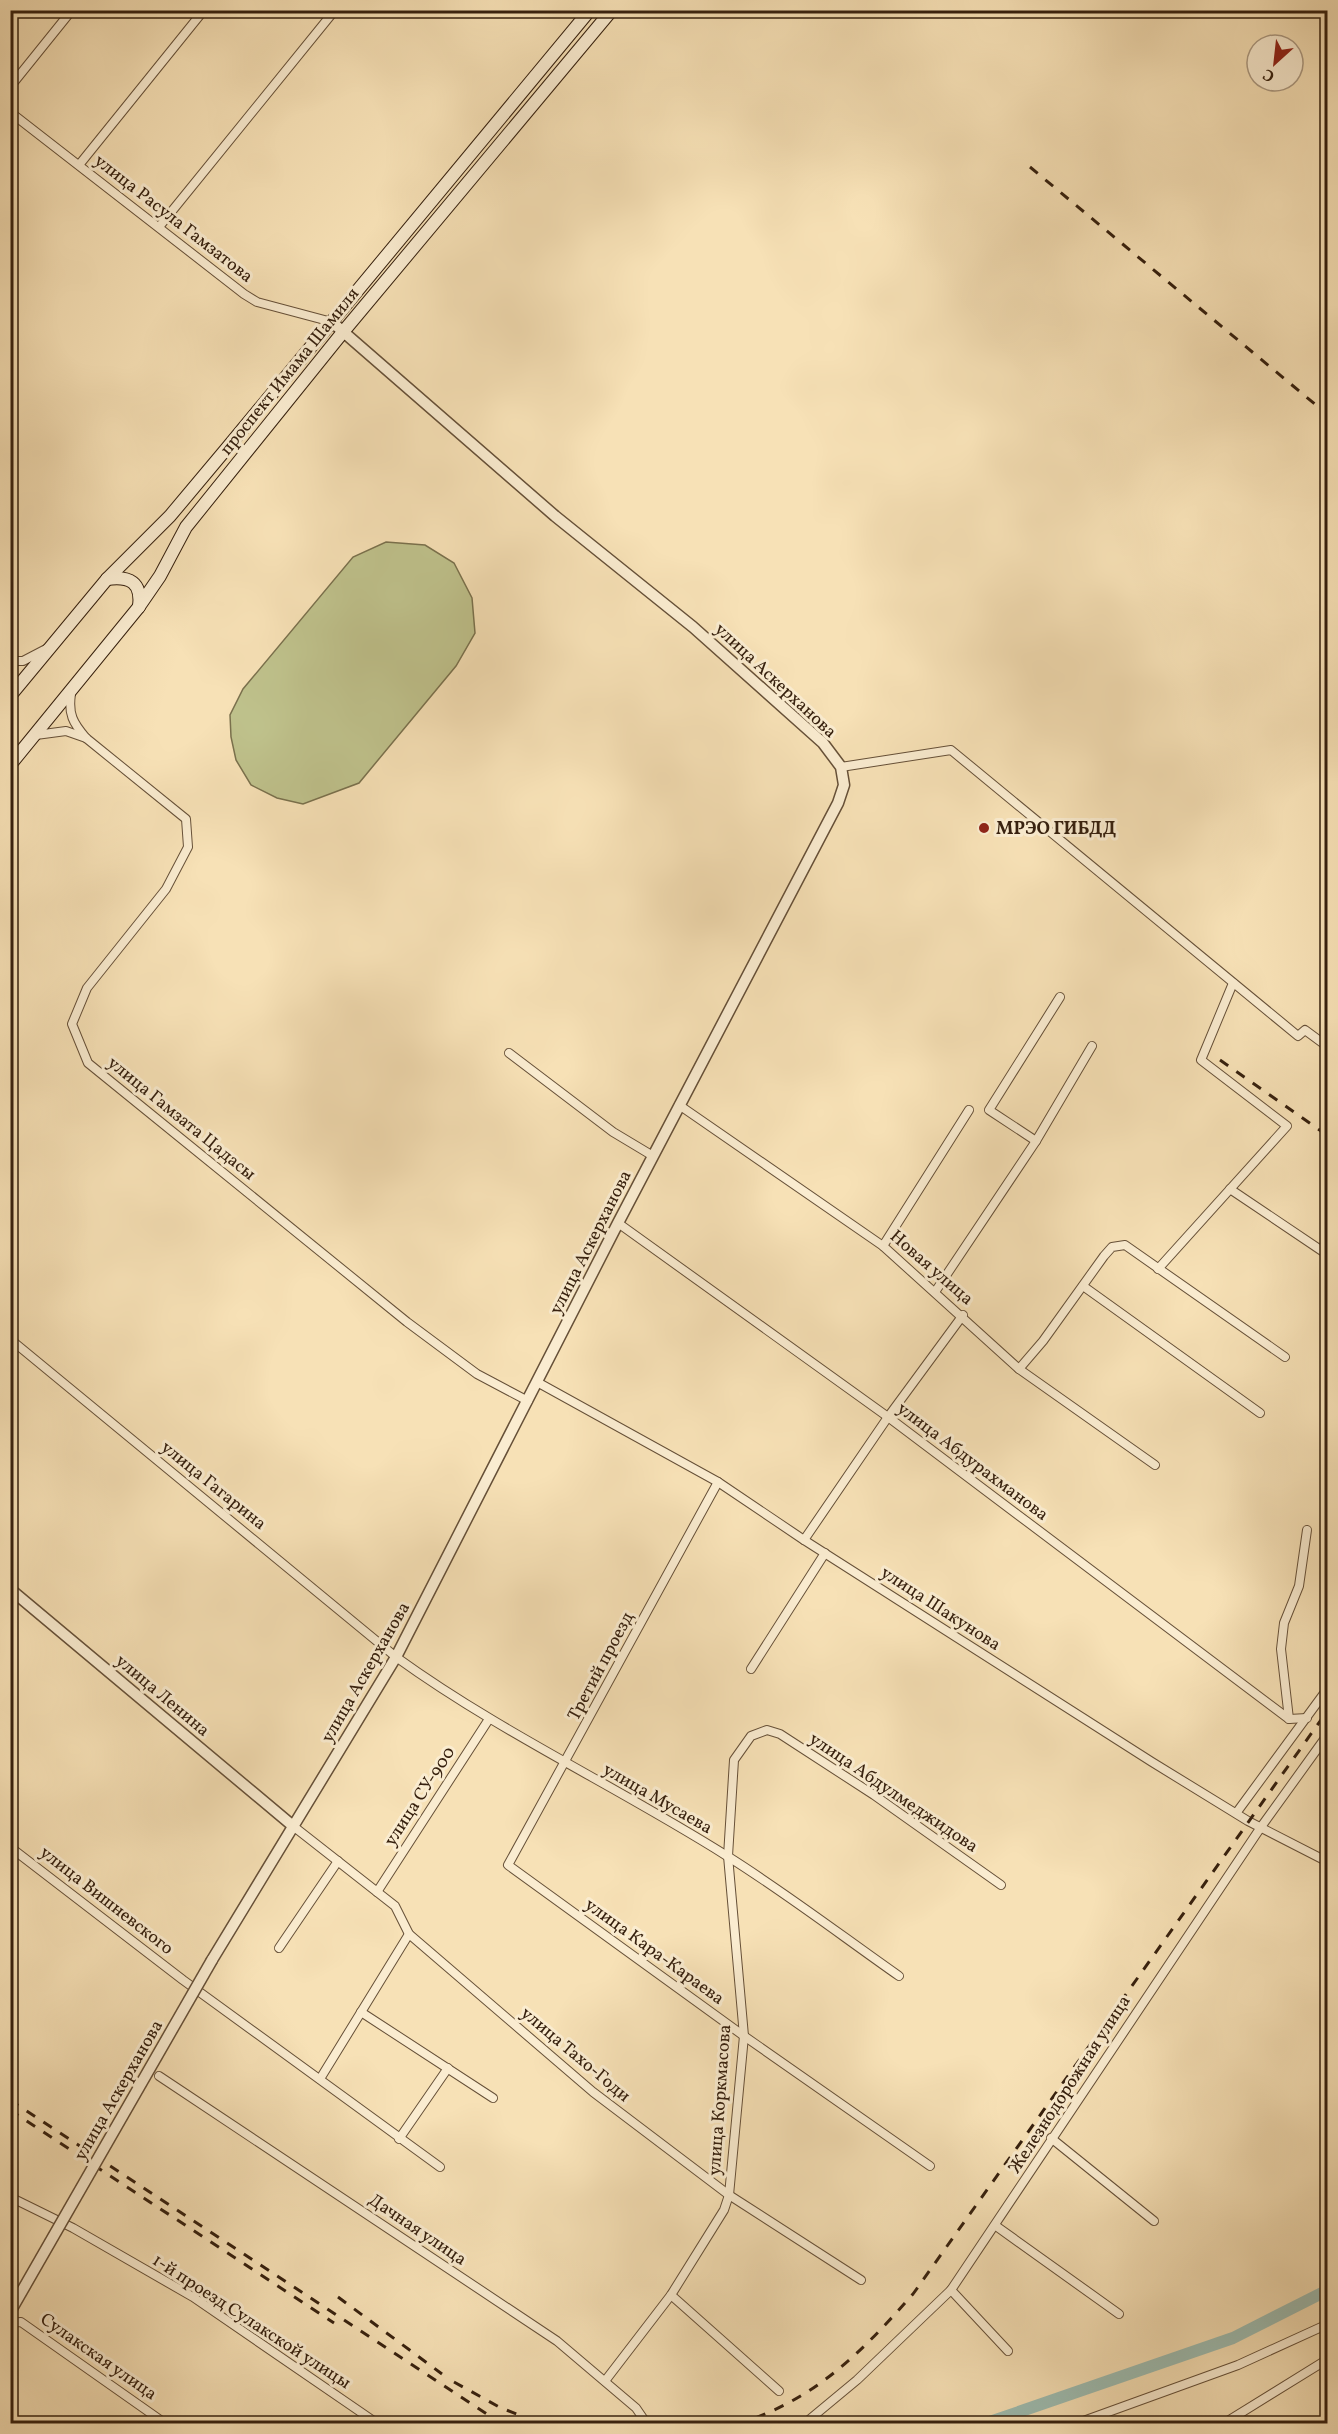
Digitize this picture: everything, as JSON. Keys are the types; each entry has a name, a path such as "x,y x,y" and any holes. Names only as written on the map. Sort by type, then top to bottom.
{"main road":[{"name":"проспект Имама Шамиля","path":"10,696 107,579 170,516 590,10"},
{"name":"проспект Имама Шамиля","path":"10,765 138,608 160,576 186,527 343,332 612,10"},
{"path":"107,579 122,577 137,586 140,595 138,608"}],"street":[{"path":"10,87 72,10"},
{"path":"79,165 204,10"},
{"path":"159,227 335,10"},
{"name":"улица Расула Гамзатова","path":"10,112 257,302 332,322"},
{"name":"улица Аскерханова","path":"10,2312 212,1960 396,1657 618,1223 838,803 844,784 841,767 823,743 693,627 555,516 332,322"},
{"path":"10,661 23,661 52,646"},
{"path":"70,694 69,709 73,723 87,738"},
{"path":"36,735 66,731 87,738"},
{"name":"улица Гамзата Цадасы","path":"87,738 186,819 188,847 166,889 87,988 72,1024 88,1064 407,1322 477,1374 528,1401"},
{"path":"841,767 951,750 1298,1036 1305,1030 1328,1047"},
{"path":"1158,1269 1287,1126 1201,1060 1233,983"},
{"path":"1036,1141 989,1110 1060,997"},
{"path":"935,1292 1036,1141 1092,1046"},
{"path":"509,1053 613,1132 653,1156"},
{"name":"Новая улица","path":"680,1105 884,1246 963,1315 1019,1369 1155,1465"},
{"path":"884,1246 969,1110"},
{"path":"1230,1189 1328,1255"},
{"name":"улица Абдурахманова","path":"618,1223 888,1417 1289,1719"},
{"path":"1019,1369 1104,1256 1117,1245 1125,1245 1285,1357"},
{"path":"1083,1286 1260,1413"},
{"path":"804,1540 888,1417 963,1315"},
{"name":"улица Гагарина","path":"10,1339 396,1657"},
{"name":"улица Шакунова","path":"537,1382 718,1482 804,1540 1152,1762 1261,1827 1328,1862"},
{"name":"Третий проезд","path":"508,1865 566,1764 718,1482"},
{"path":"1307,1530 1299,1586 1284,1623 1281,1649 1289,1719 1307,1718"},
{"path":"751,1669 825,1552"},
{"name":"улица Ленина","path":"10,1589 294,1826"},
{"name":"улица Мусаева","path":"396,1657 489,1719 728,1856 899,1976"},
{"path":"1237,1812 1328,1688"},
{"name":"улица СУ-900","path":"376,1892 489,1719"},
{"name":"улица Коркмасова","path":"605,2381 671,2295 724,2210 729,2195 744,2036 728,1856 734,1760 751,1736 767,1730"},
{"name":"улица Абдулмеджидова","path":"767,1730 780,1734 874,1795 1001,1885"},
{"name":"Железнодорожная улица","path":"804,2424 857,2380 951,2290 1261,1827 1328,1734"},
{"name":"улица Тахо-Годи","path":"294,1826 395,1906 409,1934 592,2092 729,2195 861,2280"},
{"name":"улица Вишневского","path":"10,1847 183,1980 320,2079"},
{"path":"279,1948 338,1861"},
{"name":"улица Кара-Караева","path":"508,1865 744,2036 930,2166"},
{"path":"409,1934 320,2079 440,2167"},
{"path":"361,2012 494,2098"},
{"path":"399,2139 448,2068"},
{"name":"Дачная улица","path":"159,2076 557,2341 636,2408 647,2424"},
{"path":"1051,2138 1154,2221"},
{"name":"1-й проезд Сулакской улицы","path":"10,2197 73,2228 193,2297 378,2424"},
{"path":"996,2226 1119,2314"},
{"path":"951,2290 1008,2352"},
{"path":"671,2295 779,2391"},
{"name":"Сулакская улица","path":"10,2323 21,2322 166,2424"},
{"path":"1075,2424 1238,2365 1328,2324"},
{"path":"1223,2424 1328,2359"}],"green space":[{"path":"386,542 425,545 454,563 472,598 475,633 456,666 359,783 303,804 277,798 251,785 236,760 231,737 230,715 243,689 353,557"}],"waterway":[{"path":"984,2424 1233,2338 1328,2290"}],"railway":[{"path":"1030,167 1328,415"},
{"path":"1220,1060 1328,1136"},
{"path":"737,2424 790,2402 835,2372 875,2336 913,2294 1328,1710"},
{"path":"10,2100 502,2424"},
{"path":"10,2110 334,2323"},
{"path":"338,2297 442,2374"},
{"path":"454,2382 501,2408 543,2424"}],"place":[{"name":"МРЭО ГИБДД","path":"984,828"}]}
